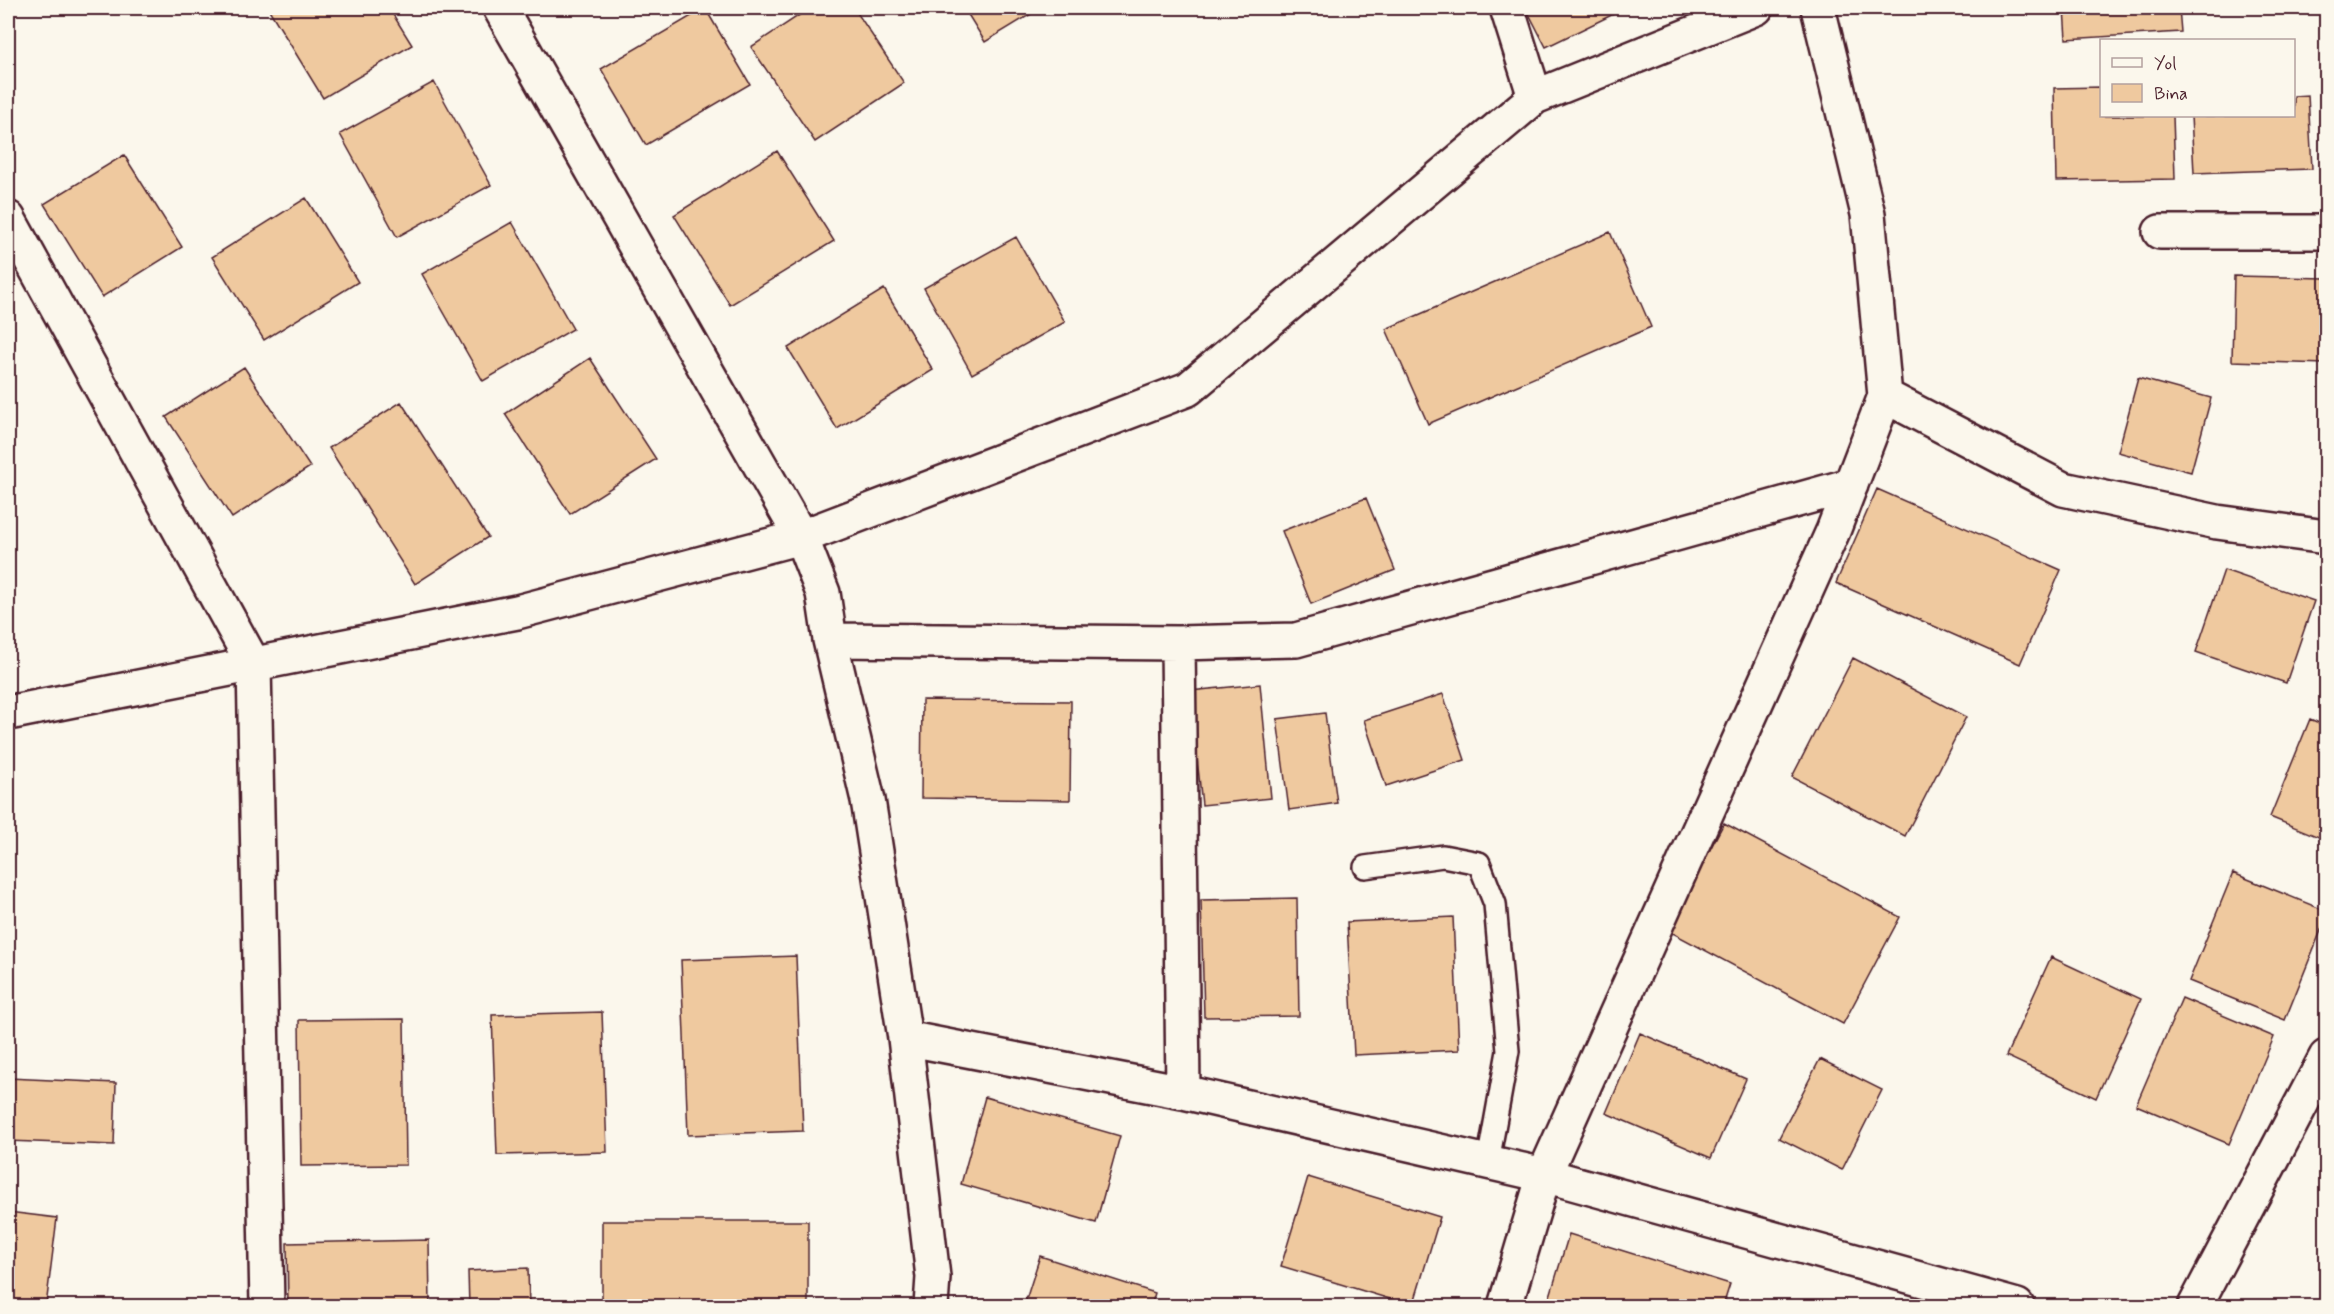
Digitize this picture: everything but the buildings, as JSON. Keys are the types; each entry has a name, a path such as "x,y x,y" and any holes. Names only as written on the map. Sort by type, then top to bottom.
{"street":[{"path":"500,8 801,537 823,593 830,640 868,800 905,1038 933,1277 931,1306"},
{"path":"1507,8 1535,97"},
{"path":"8,713 517,612 801,537 1188,389 1535,97 1756,8"},
{"path":"1505,1306 1544,1175 1829,542 1885,396 1868,214 1818,8"},
{"path":"8,218 254,665 267,1306"},
{"path":"2160,232 2326,232"},
{"path":"1885,396 2063,489 2217,522 2326,537"},
{"path":"830,640 1178,643 1296,640 1851,485"},
{"path":"1178,643 1183,1092"},
{"path":"905,1038 1183,1092 1544,1175 2017,1306"},
{"path":"2195,1306 2326,1057"}],"lane":[{"path":"1365,867 1443,856 1479,864 1495,904 1508,1051 1488,1162"}]}
